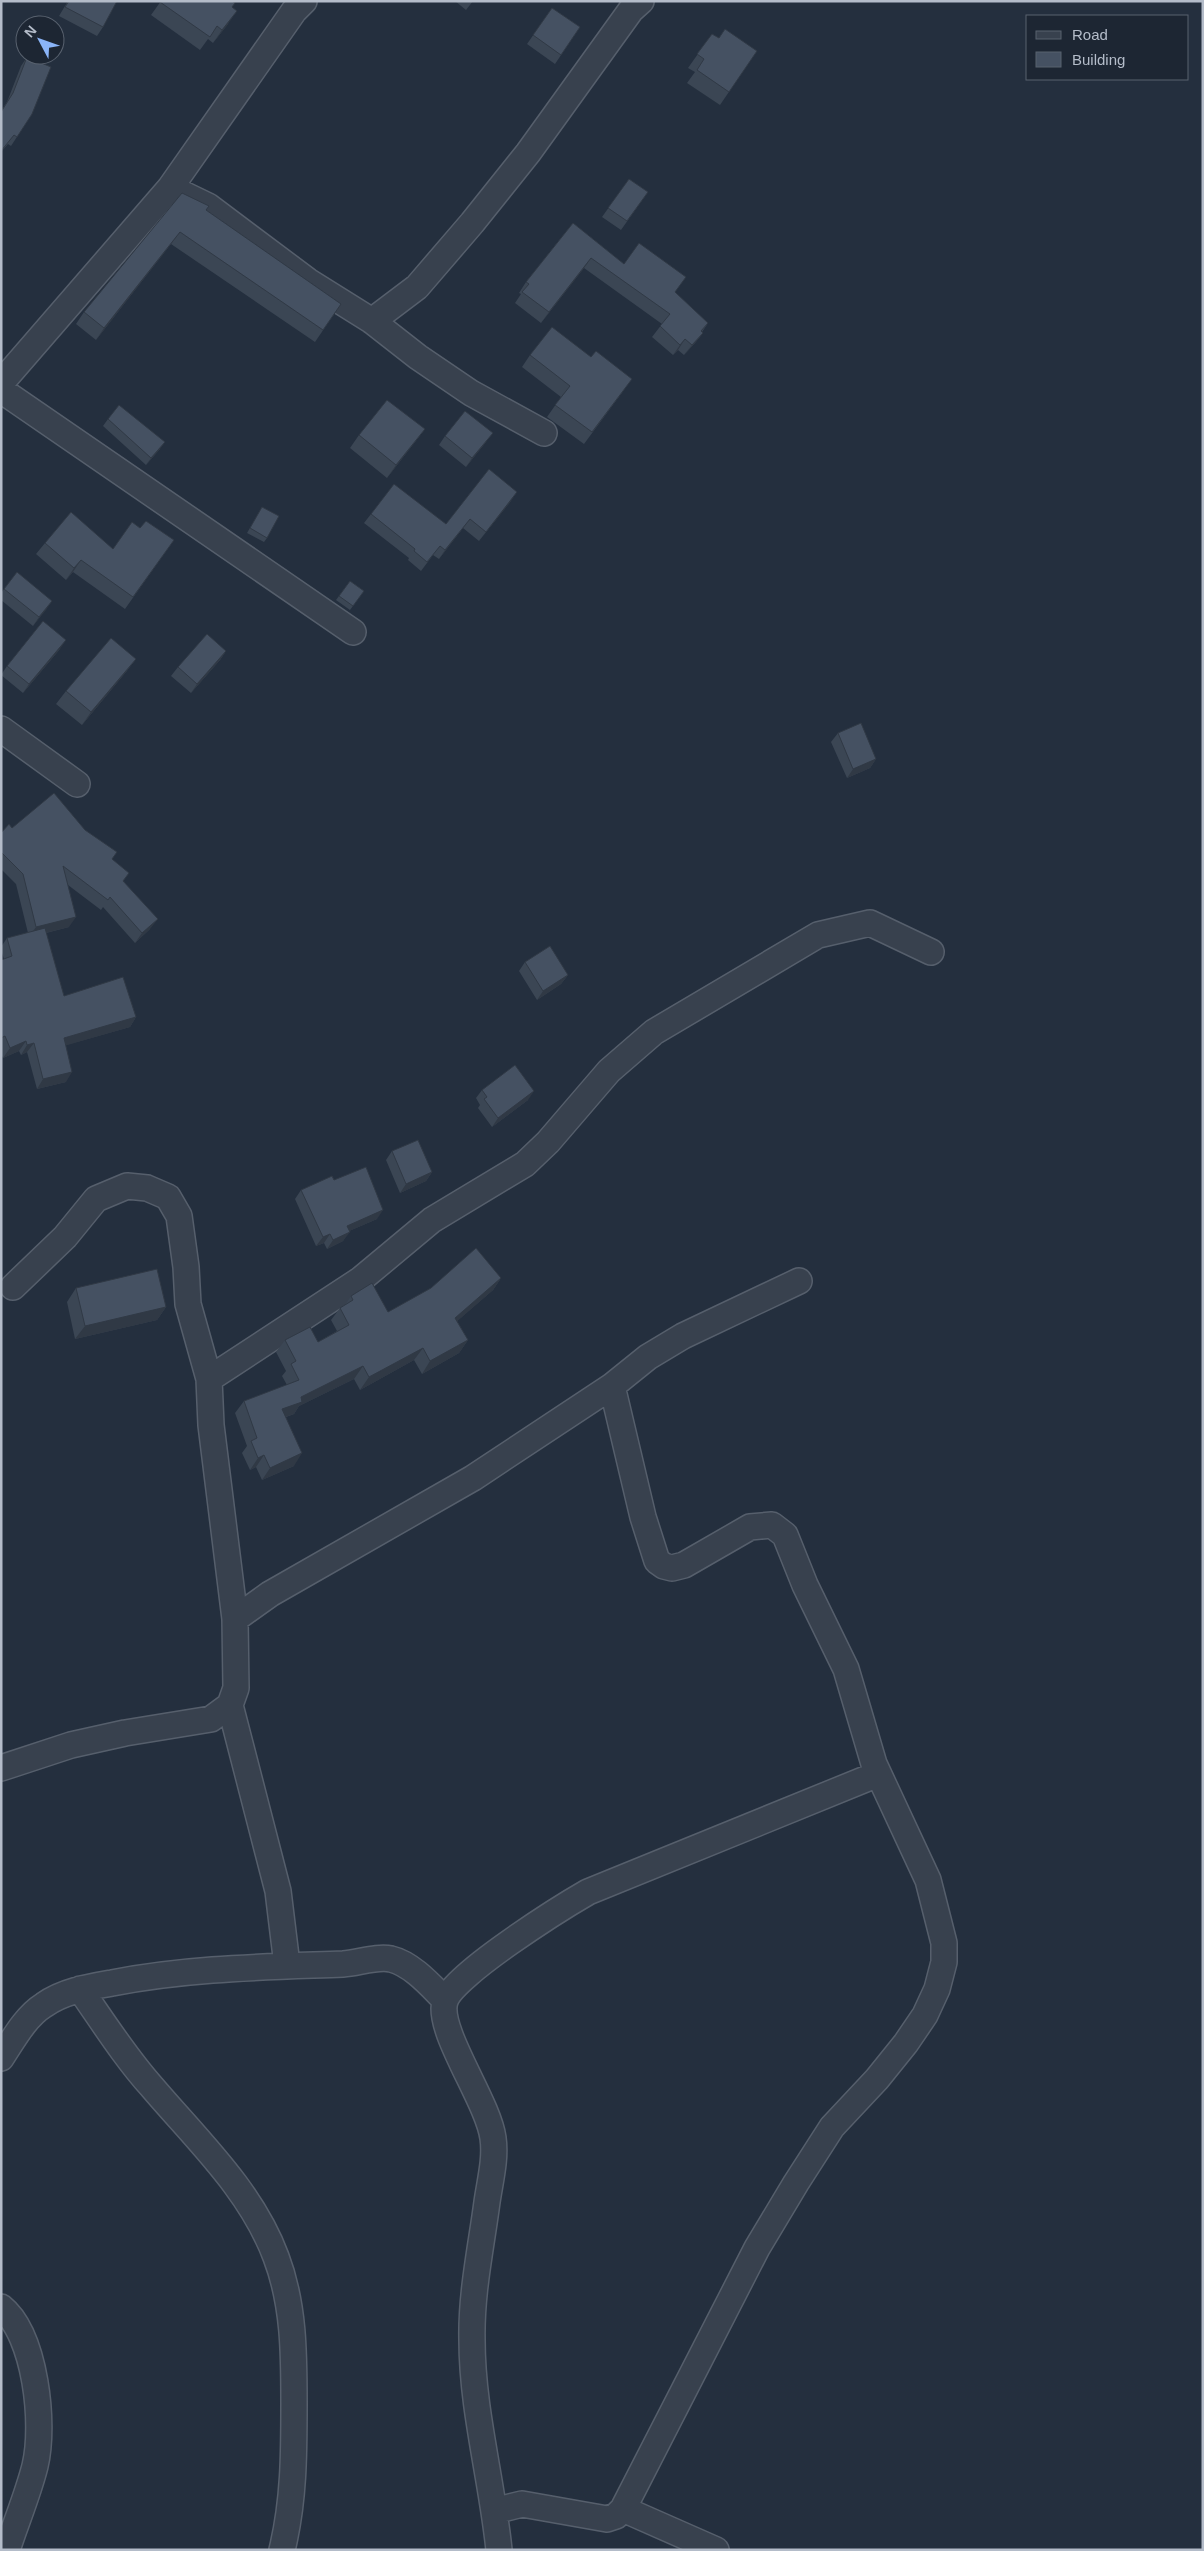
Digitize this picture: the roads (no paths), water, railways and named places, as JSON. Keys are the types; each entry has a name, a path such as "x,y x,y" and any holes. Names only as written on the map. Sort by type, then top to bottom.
{"street":[{"path":"1,383 170,188 294,11 304,1"},
{"path":"372,320 417,287 472,223 528,153 631,10 641,1"},
{"path":"170,188 208,206 308,281 372,320 418,357 471,393 544,433"},
{"path":"1,390 353,632"},
{"path":"1,729 77,784"},
{"path":"208,1379 360,1280 432,1220 525,1164 548,1142 609,1071 654,1032 818,935 870,923 931,952"},
{"path":"13,1287 64,1236 96,1199 127,1186 147,1188 168,1197 179,1216 186,1267 188,1304 208,1379 211,1425 235,1619 236,1688 230,1705 278,1891 287,1965"},
{"path":"235,1619 270,1594 473,1478 612,1386 648,1358 683,1336 800,1281"},
{"path":"494,2511 522,2504 607,2519 616,2516 623,2509 757,2248 796,2182 832,2127 877,2079 906,2043 925,2015 937,1989 944,1962 944,1943 928,1880 878,1774 864,1736 846,1669 805,1585 785,1535 779,1528 772,1525 750,1527 684,1565 672,1568 664,1566 658,1561 643,1517 612,1386"},
{"path":"1,1768 80,1743 125,1733 211,1719 230,1705"},
{"path":"499,2550 474,2378 472,2340 474,2285 495,2151 487,2112 448,2029 444,2013 445,2000 452,1989 469,1974 554,1912 588,1892 878,1774"},
{"path":"1,2058 24,2023 43,2005 80,1989 152,1975 287,1965 357,1963 389,1959 399,1961 425,1980 445,2000"},
{"path":"80,1989 150,2085 238,2188 254,2210 277,2257 290,2311 294,2351 294,2478 282,2550"},
{"path":"1,2307 8,2312 22,2337 34,2370 38,2416 35,2465 7,2550"},
{"path":"623,2509 716,2550"}]}
